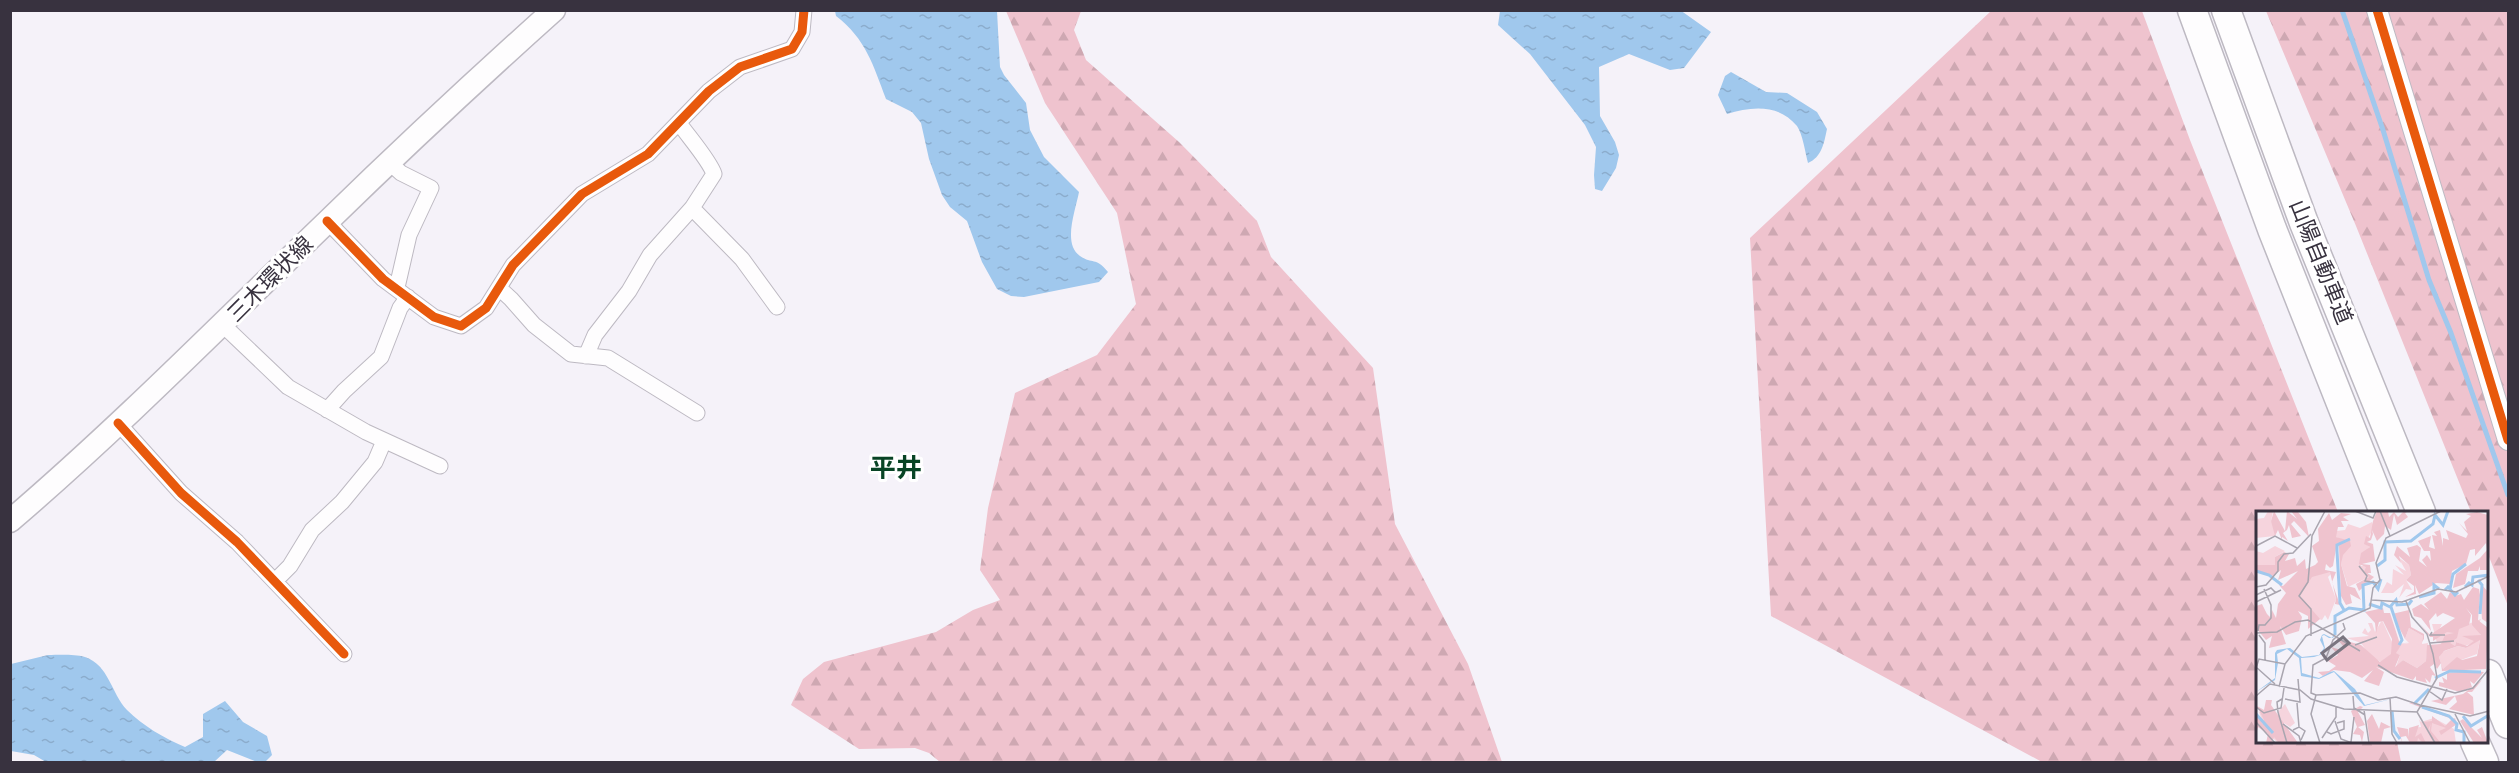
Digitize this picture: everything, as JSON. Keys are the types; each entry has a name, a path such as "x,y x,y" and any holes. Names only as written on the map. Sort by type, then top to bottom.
{"highway":[{"name":"山陽自動車道","path":"2192,10 2272,229 2384,511"},
{"name":"山陽自動車道","path":"2226,10 2304,223 2421,511"},
{"path":"2489,679 2508,724"},
{"path":"2476,743 2484,762"}],"main road":[{"name":"三木環状線","path":"10,521 118,423 327,221 554,10"}],"street":[{"path":"327,221 383,279 434,317 461,326 486,308 513,265 582,194 648,154 709,91 740,67 792,49 802,32 804,10"},
{"path":"2377,10 2508,440"},
{"path":"586,356 595,335 629,291 650,255 692,208 714,174 711,164 702,156 679,123"},
{"path":"390,163 401,173 430,188 409,235 398,283 394,287"},
{"path":"692,208 742,259 777,308"},
{"path":"499,288 534,325 571,354 608,358 697,413"},
{"path":"327,410 381,357 400,308 408,297"},
{"path":"223,324 288,387 384,441 440,466"},
{"path":"118,423 181,493 237,542 344,654"},
{"path":"275,581 290,566 312,530 342,502 375,462 384,441"}],"green space":[{"path":"1006,11 1081,11 1074,30 1086,60 1179,142 1257,221 1271,257 1373,368 1395,524 1468,664 1502,762 940,762 929,753 915,748 859,749 791,705 803,679 824,662 936,632 973,610 1000,600 980,570 988,508 1015,393 1097,355 1136,304 1117,213 1045,103"},
{"path":"1991,11 2142,11 2190,140 2338,511 2256,511 2256,743 2397,743 2401,762 2042,762 1771,616 1750,238"},
{"path":"2266,11 2508,11 2508,606 2489,557 2489,511 2471,511 2356,226"}],"water":[{"path":"1680,10 1711,32 1684,68 1670,70 1629,54 1599,67 1600,116 1615,142 1619,155 1616,168 1602,191 1595,189 1596,147 1585,125 1530,54 1498,25 1500,11"},
{"path":"835,11 997,11 1000,67 1026,103 1030,130 1044,157 1079,192 1072,226 1072,243 1080,256 1097,262 1108,272 1099,282 1024,297 1011,296 997,289 982,262 967,221 950,207 942,195 929,159 921,123 912,112 886,99 862,43 836,16"},
{"path":"1731,72 1766,92 1787,93 1817,112 1827,129 1822,149 1813,160 1808,163 1797,126 1782,114 1774,110 1755,108 1727,114 1718,95 1725,76"},
{"path":"48,655 76,655 93,661 105,673 127,710 154,731 185,747 203,737 203,714 225,701 243,722 267,736 272,755 265,762 257,762 227,750 214,762 46,762 34,755 11,751 11,664"}],"waterway":[{"path":"2342,10 2383,130 2429,280 2451,333 2508,495"}],"cycle path":[{"path":"327,221 383,279 434,317 461,326 486,308 513,265 582,194 648,154 709,91 740,67 792,49 802,32 804,10"},
{"path":"2377,10 2508,440"},
{"path":"118,423 181,493 237,542 344,654"}],"district":[{"name":"平井","path":"896,468"}]}
